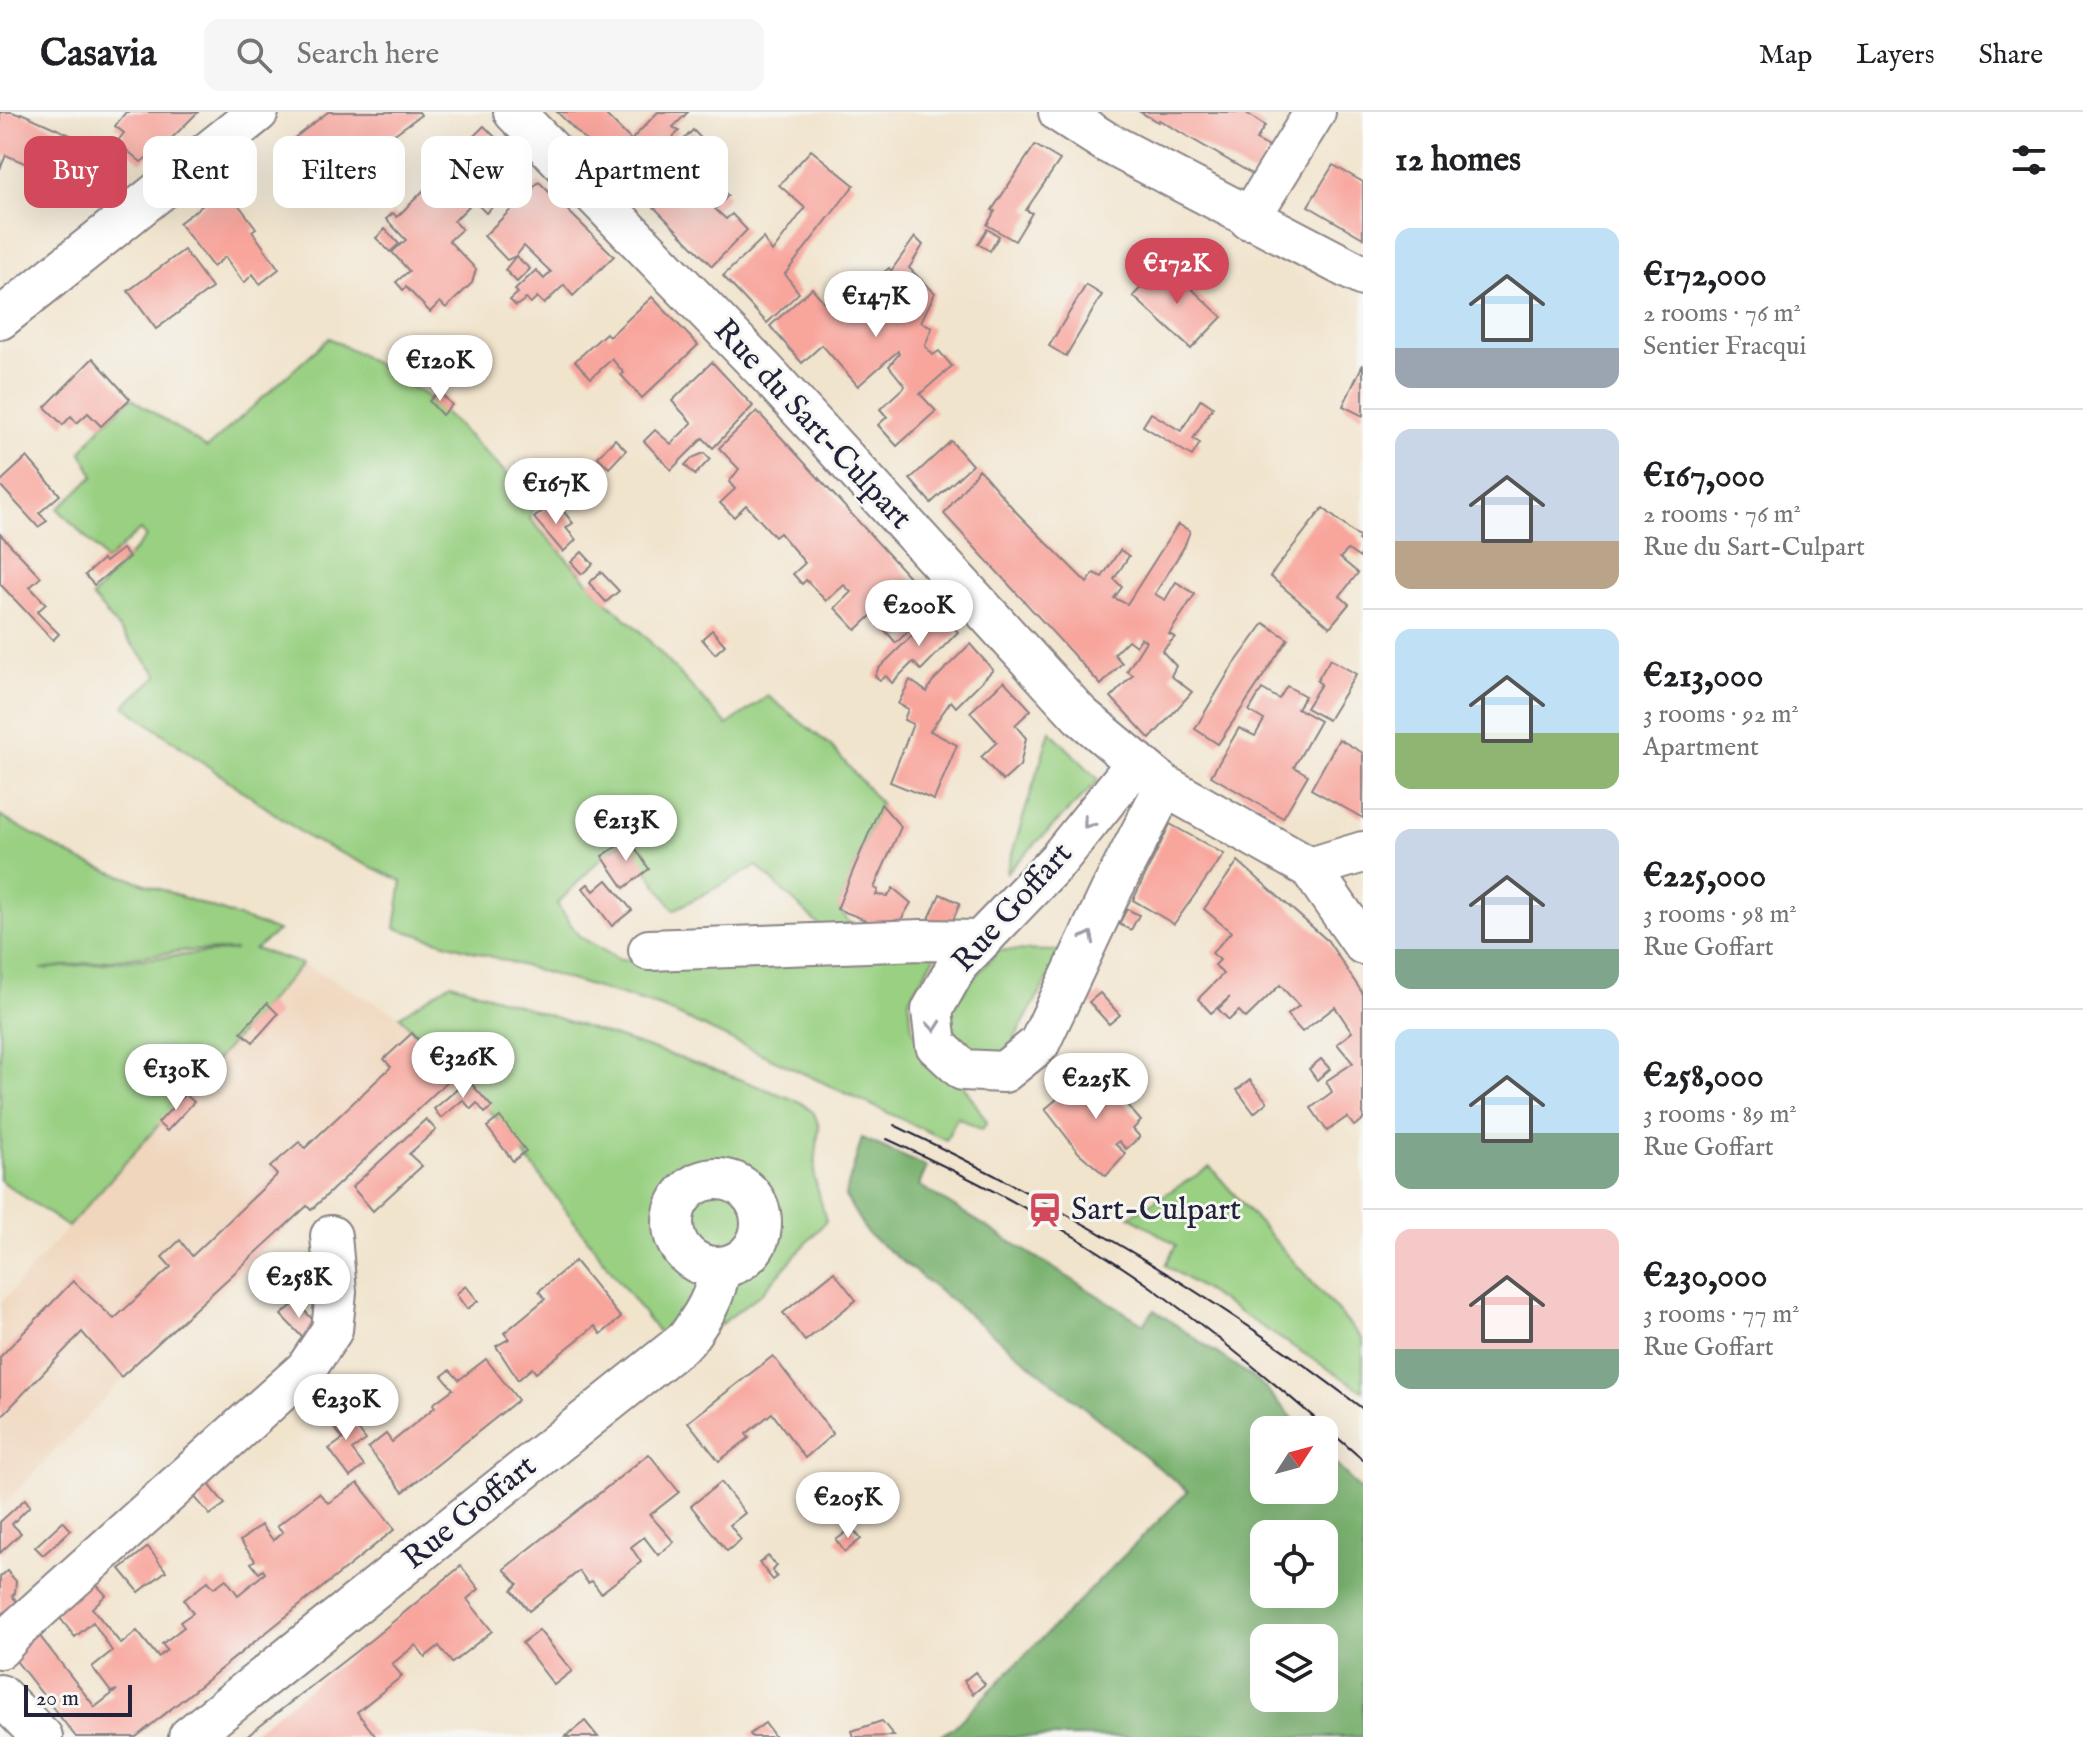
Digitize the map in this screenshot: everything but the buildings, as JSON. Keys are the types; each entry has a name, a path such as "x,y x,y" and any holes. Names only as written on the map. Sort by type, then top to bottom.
{"street":[{"path":"0,319 258,112"},
{"name":"Rue du Sart-Culpart","path":"514,112 765,371 1080,715 1151,774 1310,868"},
{"path":"1059,112 1106,142 1363,276"},
{"path":"1249,219 1315,112"},
{"name":"Rue Goffart","path":"1151,774 1110,893 1039,1044 1004,1072 963,1070 936,1045 932,1010 958,964 1058,860 1151,774"},
{"path":"1363,852 1310,868 1363,944"},
{"path":"649,950 921,940 978,941"},
{"path":"0,1648 143,1513 306,1369 332,1330 336,1292 331,1236"},
{"name":"Rue Goffart","path":"189,1737 686,1340 707,1310 717,1288 720,1267"},
{"path":"0,1695 42,1737"}],"shaded area":[{"path":"302,964 400,1016 455,1078 120,1382 0,1509 0,1304"}],"green space":[{"path":"329,338 431,399 534,501 530,519 727,725 768,696 831,746 881,804 838,908 850,923 826,932 757,866 674,910 626,840 602,857 557,904 579,936 620,960 921,940 937,954 909,999 912,1028 930,1058 955,1072 987,1122 982,1130 957,1117 946,1140 661,1007 395,928 402,881 310,839 124,706 158,675 92,597 146,537 140,530 105,562 99,551 58,509 94,476 81,452 131,398 207,448"},
{"path":"1050,731 1099,780 1006,873"},
{"path":"0,816 81,861 278,931 255,949 302,964 68,1227 0,1180","holes":["236,950 41,969 182,951"]},
{"path":"999,950 1063,951 1012,1043 996,1063 960,1046 948,1015 969,983"},
{"path":"451,983 707,1067 800,1102 814,1113 819,1127 814,1176 826,1221 763,1292 677,1358 498,1120 455,1078 400,1016"},
{"path":"862,1138 927,1167 919,1185 1144,1324 1154,1310 1259,1382 1291,1416 1250,1416 1250,1504 1338,1504 1338,1467 1363,1493 1363,1737 937,1737 952,1729 1188,1491 867,1233 845,1196"},
{"path":"1210,1167 1363,1340 1363,1391 1165,1265 1176,1245 1130,1216"}],"tram line":[{"path":"894,1125 1016,1187 1136,1255 1252,1328 1363,1409"},
{"path":"887,1139 1022,1207 1120,1265 1233,1350 1363,1460"}],"place":[{"name":"Sart-Culpart","path":"1045,1210"}]}
